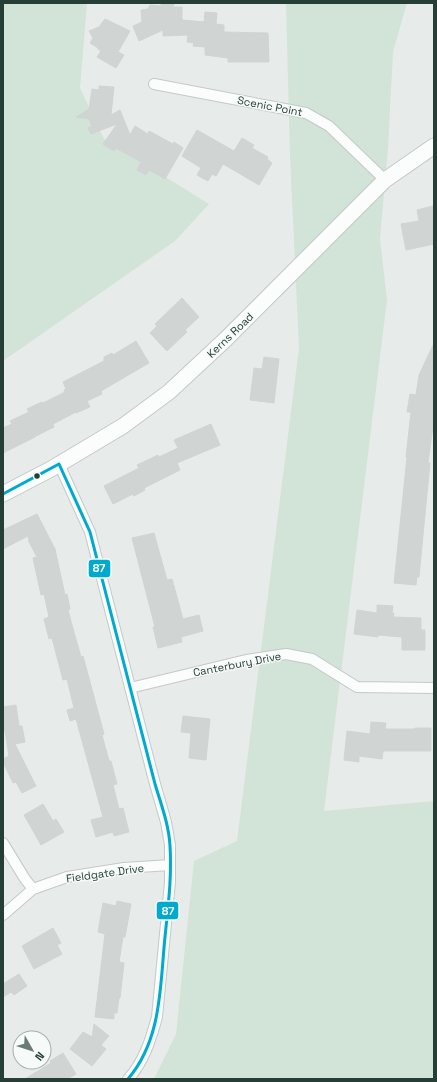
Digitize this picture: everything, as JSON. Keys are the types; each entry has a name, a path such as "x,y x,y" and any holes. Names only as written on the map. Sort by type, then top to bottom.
{"street":[{"name":"Scenic Point","path":"154,84 306,113 329,126 385,180"},
{"name":"Kerns Road","path":"3,494 59,464 123,426 169,392 226,339 385,180 434,146"},
{"path":"59,464 90,532 166,822 170,845 170,882 157,1017 152,1038 146,1051 128,1079"},
{"name":"Canterbury Drive","path":"130,688 246,660 286,654 312,659 357,687 434,688"},
{"path":"3,843 25,879 33,889"},
{"name":"Fieldgate Drive","path":"3,915 33,889 66,877 124,868 170,865"}],"green space":[{"path":"3,3 87,3 80,88 104,139 209,204 175,241 3,361"},
{"path":"286,3 407,3 393,52 388,148 380,239 387,300 324,811 434,801 434,1079 154,1079 176,1034 194,861 237,841 299,348 290,155"}],"building":[{"path":"161,4 174,4 173,7 182,7 182,20 204,22 205,12 217,13 216,24 224,25 224,32 268,33 269,62 228,62 228,58 205,55 205,47 193,46 194,43 187,42 188,35 163,36 163,30 139,41 133,26 142,22 141,10 148,9 150,5 161,6"},
{"path":"105,19 130,31 118,52 124,55 116,68 97,57 101,51 90,43 93,38 89,31 99,27"},
{"path":"99,86 114,87 111,115 120,110 130,135 135,126 148,134 149,131 173,144 174,142 183,148 165,179 149,170 146,175 137,170 141,162 116,148 114,151 103,144 117,124 91,134 88,128 92,126 89,119 76,117 89,109 92,89 99,90"},
{"path":"197,130 234,151 242,138 254,145 252,148 268,157 267,159 272,163 259,185 223,164 216,176 212,174 208,181 197,175 201,168 182,156"},
{"path":"433,206 434,244 406,250 401,224 419,221 417,210"},
{"path":"182,298 199,317 185,330 187,332 167,351 150,333 157,326 155,324"},
{"path":"136,341 149,363 101,391 102,394 87,401 90,407 76,412 53,424 54,427 3,453 3,428 12,424 10,421 29,412 27,409 65,392 64,390 66,389 63,382 104,361 104,357 112,353 113,355"},
{"path":"434,343 434,418 428,463 430,463 419,577 417,577 416,585 394,583 411,412 407,412 410,394 416,395 419,375"},
{"path":"264,357 279,359 274,403 250,400 254,368 262,369"},
{"path":"211,424 220,445 177,463 180,470 144,488 145,490 134,496 133,494 113,504 104,486 139,468 137,465 178,448 174,440"},
{"path":"37,514 55,549 65,595 67,594 70,609 68,610 81,657 83,656 104,734 102,735 117,784 113,785 119,809 123,808 129,832 114,836 113,832 96,837 91,820 103,817 76,719 70,721 67,710 74,708 67,679 63,680 52,638 49,639 44,619 49,617 44,594 41,595 33,558 37,557 29,542 28,536 3,549 3,530"},
{"path":"154,533 167,580 172,579 183,619 199,615 203,631 181,637 182,642 158,648 153,627 155,627 132,538"},
{"path":"377,605 393,606 393,617 421,618 421,630 425,630 425,650 402,650 402,637 378,635 378,637 354,634 357,610 377,613"},
{"path":"16,705 19,726 22,726 25,742 15,744 36,786 22,793 16,782 13,783 3,762 3,759 9,756 5,731 3,731 3,707"},
{"path":"183,716 210,719 206,760 189,758 191,733 181,732"},
{"path":"371,722 386,723 385,729 431,728 431,751 383,751 382,759 359,756 359,762 344,760 347,731 370,734"},
{"path":"43,804 53,821 56,819 64,832 41,845 24,815"},
{"path":"117,901 131,904 119,962 124,963 120,998 117,1013 114,1013 114,1019 95,1017 105,934 98,932 103,903 116,906"},
{"path":"53,928 61,943 57,945 62,954 34,969 22,946"},
{"path":"19,974 27,986 14,995 11,992 3,997 3,984"},
{"path":"94,1024 109,1036 101,1045 106,1049 92,1066 70,1049 83,1032 92,1037"},
{"path":"63,1053 76,1074 67,1079 25,1079 40,1070 52,1070 52,1060"}],"transit line":[{"name":"87","path":"3,494 59,464 90,532 168,830 170,881 160,993 153,1029 147,1047 139,1063 128,1079"}]}
